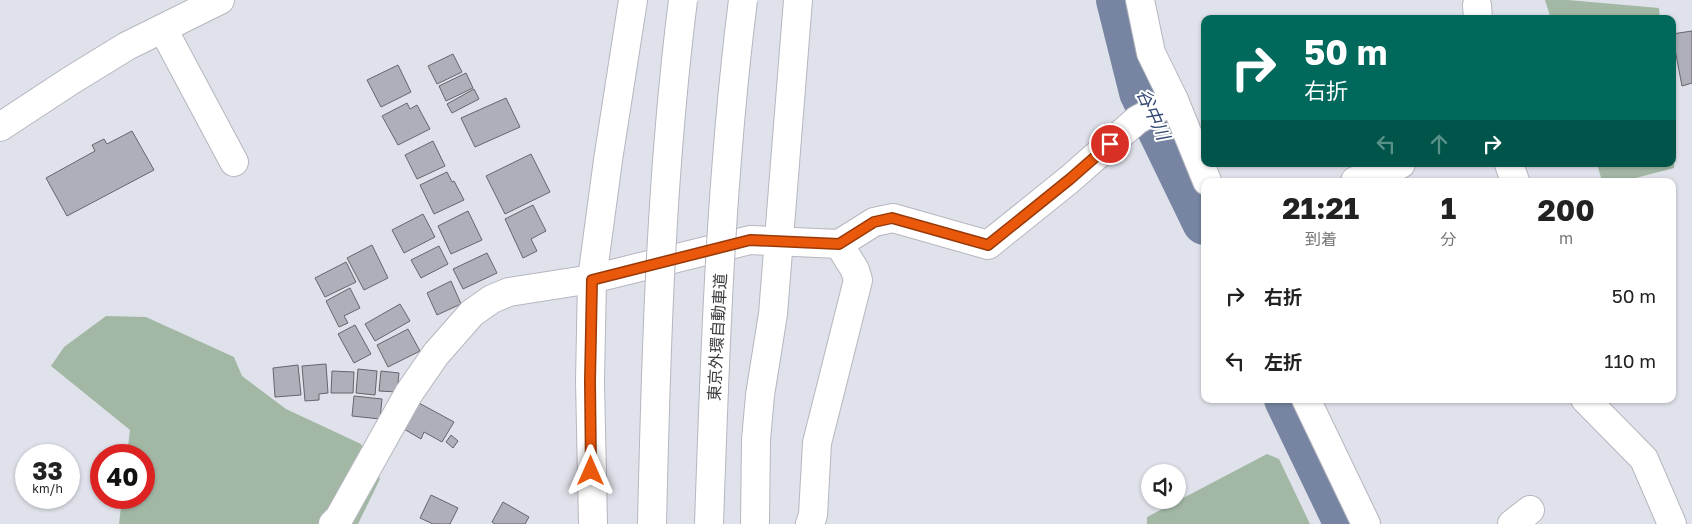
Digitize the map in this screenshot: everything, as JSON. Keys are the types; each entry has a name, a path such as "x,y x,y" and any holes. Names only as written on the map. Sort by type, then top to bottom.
{"main road":[{"path":"0,127 127,46 220,0"},
{"path":"593,524 590,381 592,280 608,160 633,0"},
{"path":"652,524 656,350 664,195 683,0"},
{"name":"東京外環自動車道","path":"709,524 716,342 725,185 743,0"},
{"path":"755,524 760,395 773,314 798,0"},
{"path":"1140,0 1151,53 1168,103 1206,178"},
{"path":"163,29 234,162"},
{"path":"333,524 339,518 409,393 436,354 472,313 492,298 510,292 592,280 750,240 839,244 874,222 892,218 988,245 1070,179 1137,120 1168,103"},
{"path":"1363,178 1393,167"},
{"path":"810,524 813,515 817,443 858,280 855,270 839,244"},
{"path":"1308,403 1366,524"},
{"path":"1589,403 1644,459 1672,524"}],"green space":[{"path":"1545,0 1568,0 1659,8 1660,15 1550,15"},
{"path":"1598,167 1674,167 1636,178 1601,178"},
{"path":"106,316 146,317 234,357 242,376 286,409 361,444 380,479 358,524 119,524 121,509 155,509 155,444 128,444 130,430 51,366 64,347"},
{"path":"1267,454 1279,459 1310,524 1147,524 1147,517 1162,509 1186,509 1186,497"}],"building":[{"path":"1692,31 1692,83 1682,86 1676,55 1676,33"},
{"path":"453,54 462,72 437,84 428,66"},
{"path":"398,65 411,92 381,107 367,80"},
{"path":"466,73 473,88 446,101 439,86"},
{"path":"474,89 479,99 452,113 447,104"},
{"path":"506,98 520,127 475,147 461,118"},
{"path":"407,103 410,109 417,105 430,129 398,145 382,116"},
{"path":"132,131 154,170 67,216 46,178 95,151 92,145 104,139 107,144"},
{"path":"433,141 445,166 417,179 405,155"},
{"path":"531,154 550,192 505,214 486,176"},
{"path":"447,172 464,200 434,214 420,185"},
{"path":"533,205 546,231 531,239 537,251 523,258 505,219"},
{"path":"468,211 482,240 451,254 438,226"},
{"path":"423,214 435,237 404,253 392,230"},
{"path":"372,245 388,278 364,290 347,258"},
{"path":"439,246 448,264 421,278 411,260"},
{"path":"487,253 497,273 463,289 453,269"},
{"path":"346,262 356,282 325,297 315,278"},
{"path":"451,281 461,304 437,315 427,293"},
{"path":"350,288 360,308 344,316 348,323 339,327 326,301"},
{"path":"400,304 410,321 375,341 365,324"},
{"path":"355,325 371,354 354,363 338,334"},
{"path":"408,329 420,351 388,367 377,345"},
{"path":"326,364 328,393 319,394 319,400 305,401 302,366"},
{"path":"298,365 301,395 275,397 273,368"},
{"path":"358,369 377,371 375,395 356,393"},
{"path":"332,371 354,372 353,393 331,393"},
{"path":"381,371 399,373 397,392 379,391"},
{"path":"354,396 382,399 380,419 352,416"},
{"path":"419,403 454,422 442,442 424,432 421,439 404,429"},
{"path":"451,435 458,441 453,448 446,442"},
{"path":"431,495 458,508 450,524 433,524 420,518"},
{"path":"503,502 529,517 525,524 495,524 492,522"}],"waterway":[{"name":"谷中川","path":"1119,0 1142,92 1201,214"},
{"name":"谷中川","path":"1289,403 1347,524"}],"route":[{"path":"591,471 592,280 750,240 839,244 874,222 892,218 988,245 1110,144"}]}
